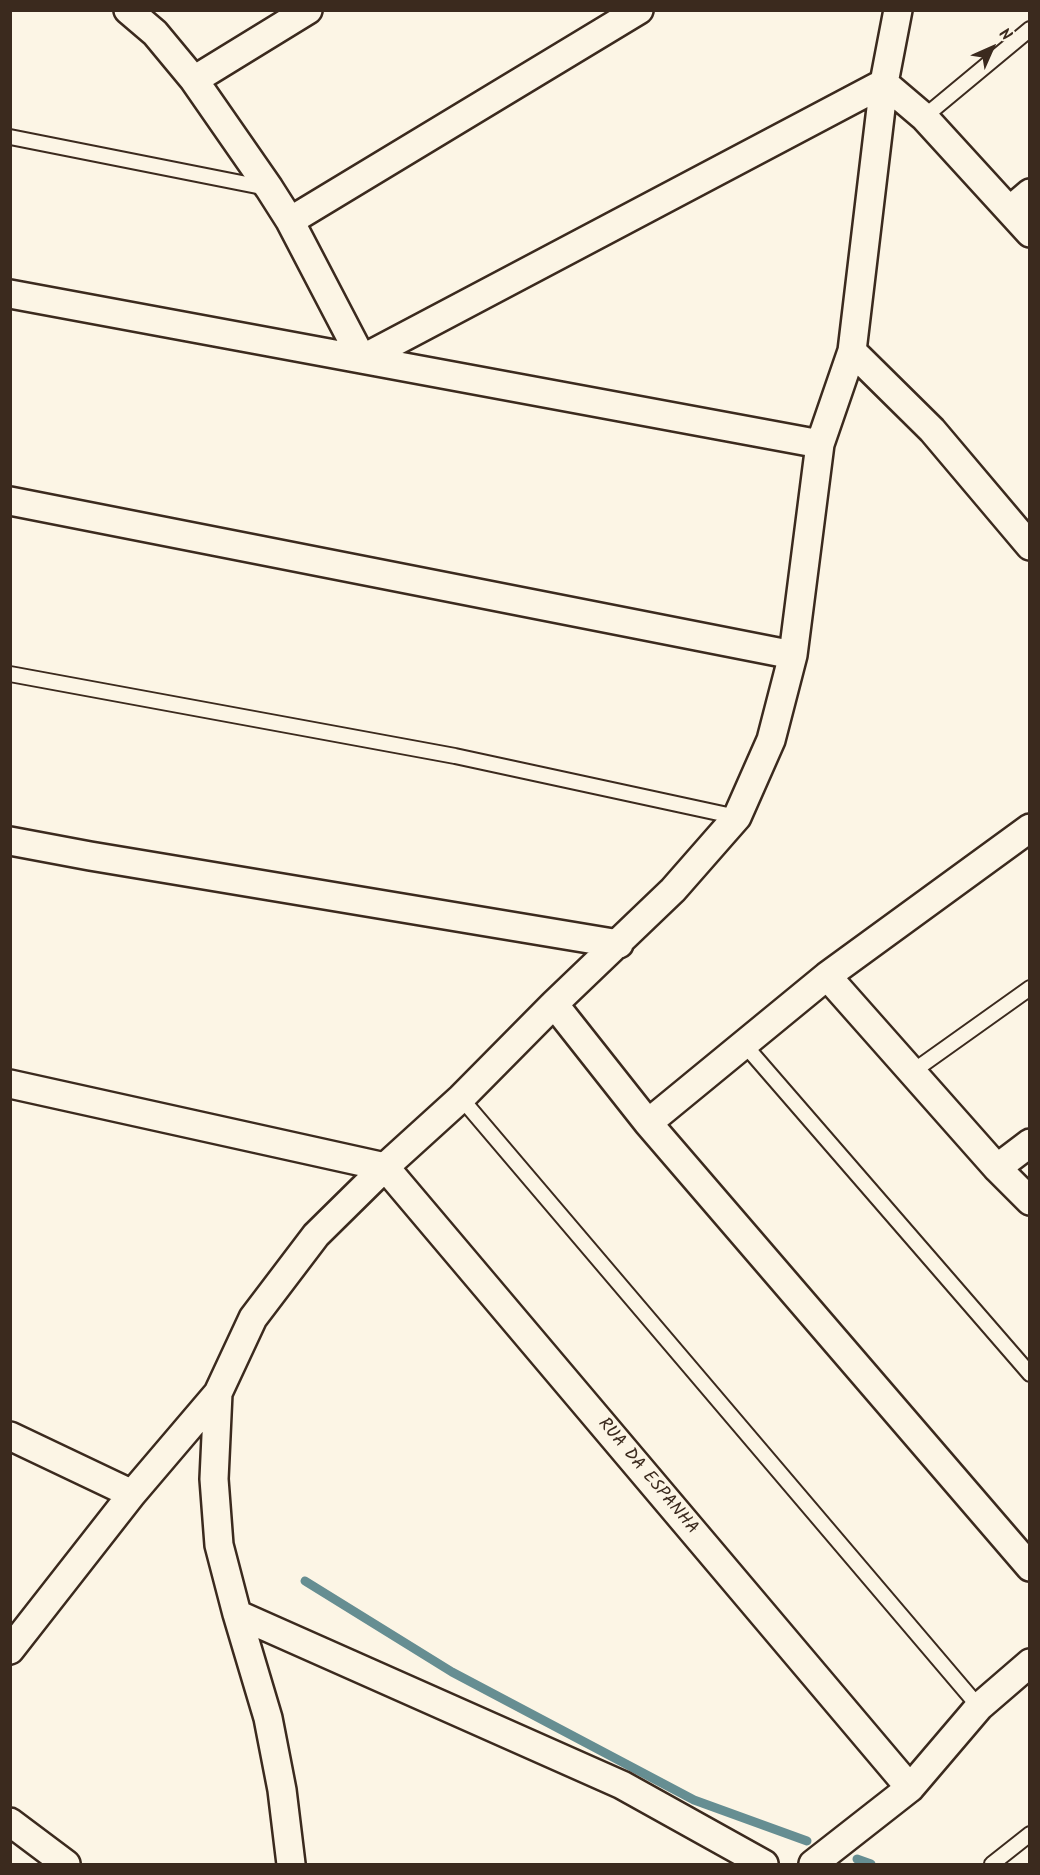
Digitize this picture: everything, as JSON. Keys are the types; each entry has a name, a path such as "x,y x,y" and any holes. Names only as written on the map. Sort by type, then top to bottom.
{"street":[{"path":"128,10 155,33 194,80 268,188 290,221 362,359"},
{"path":"194,80 308,10"},
{"path":"290,221 639,10"},
{"path":"10,1650 132,1494 218,1393 254,1318 316,1235 619,944 673,890 737,817 771,740 793,655 820,444 852,351 884,84 898,10"},
{"path":"362,359 884,84"},
{"path":"884,84 1020,202 1029,233"},
{"path":"10,294 820,444"},
{"path":"852,351 932,430 1029,546"},
{"path":"10,501 793,655"},
{"path":"648,1123 827,976 1029,828"},
{"path":"10,841 619,944"},
{"path":"827,976 1029,1201"},
{"path":"554,1004 648,1123 1029,1567"},
{"path":"10,1084 385,1167"},
{"path":"997,1168 1029,1143"},
{"name":"RUA DA ESPANHA","path":"385,1167 910,1788"},
{"path":"218,1393 214,1479 219,1545 268,1718 282,1790 291,1864"},
{"path":"10,1436 132,1494"},
{"path":"237,1614 622,1785 764,1864"},
{"path":"816,1864 910,1788 978,1707 1029,1663"},
{"path":"10,1822 66,1864"}],"lane":[{"path":"924,117 1029,29"},
{"path":"10,137 268,188"},
{"path":"10,674 455,756 737,817"},
{"path":"912,1072 1029,988"},
{"path":"743,1043 1029,1374"},
{"path":"461,1098 978,1707"},
{"path":"992,1864 1029,1834"}],"waterway":[{"path":"305,1581 452,1672 694,1800 807,1841"},
{"path":"857,1859 871,1864"}]}
